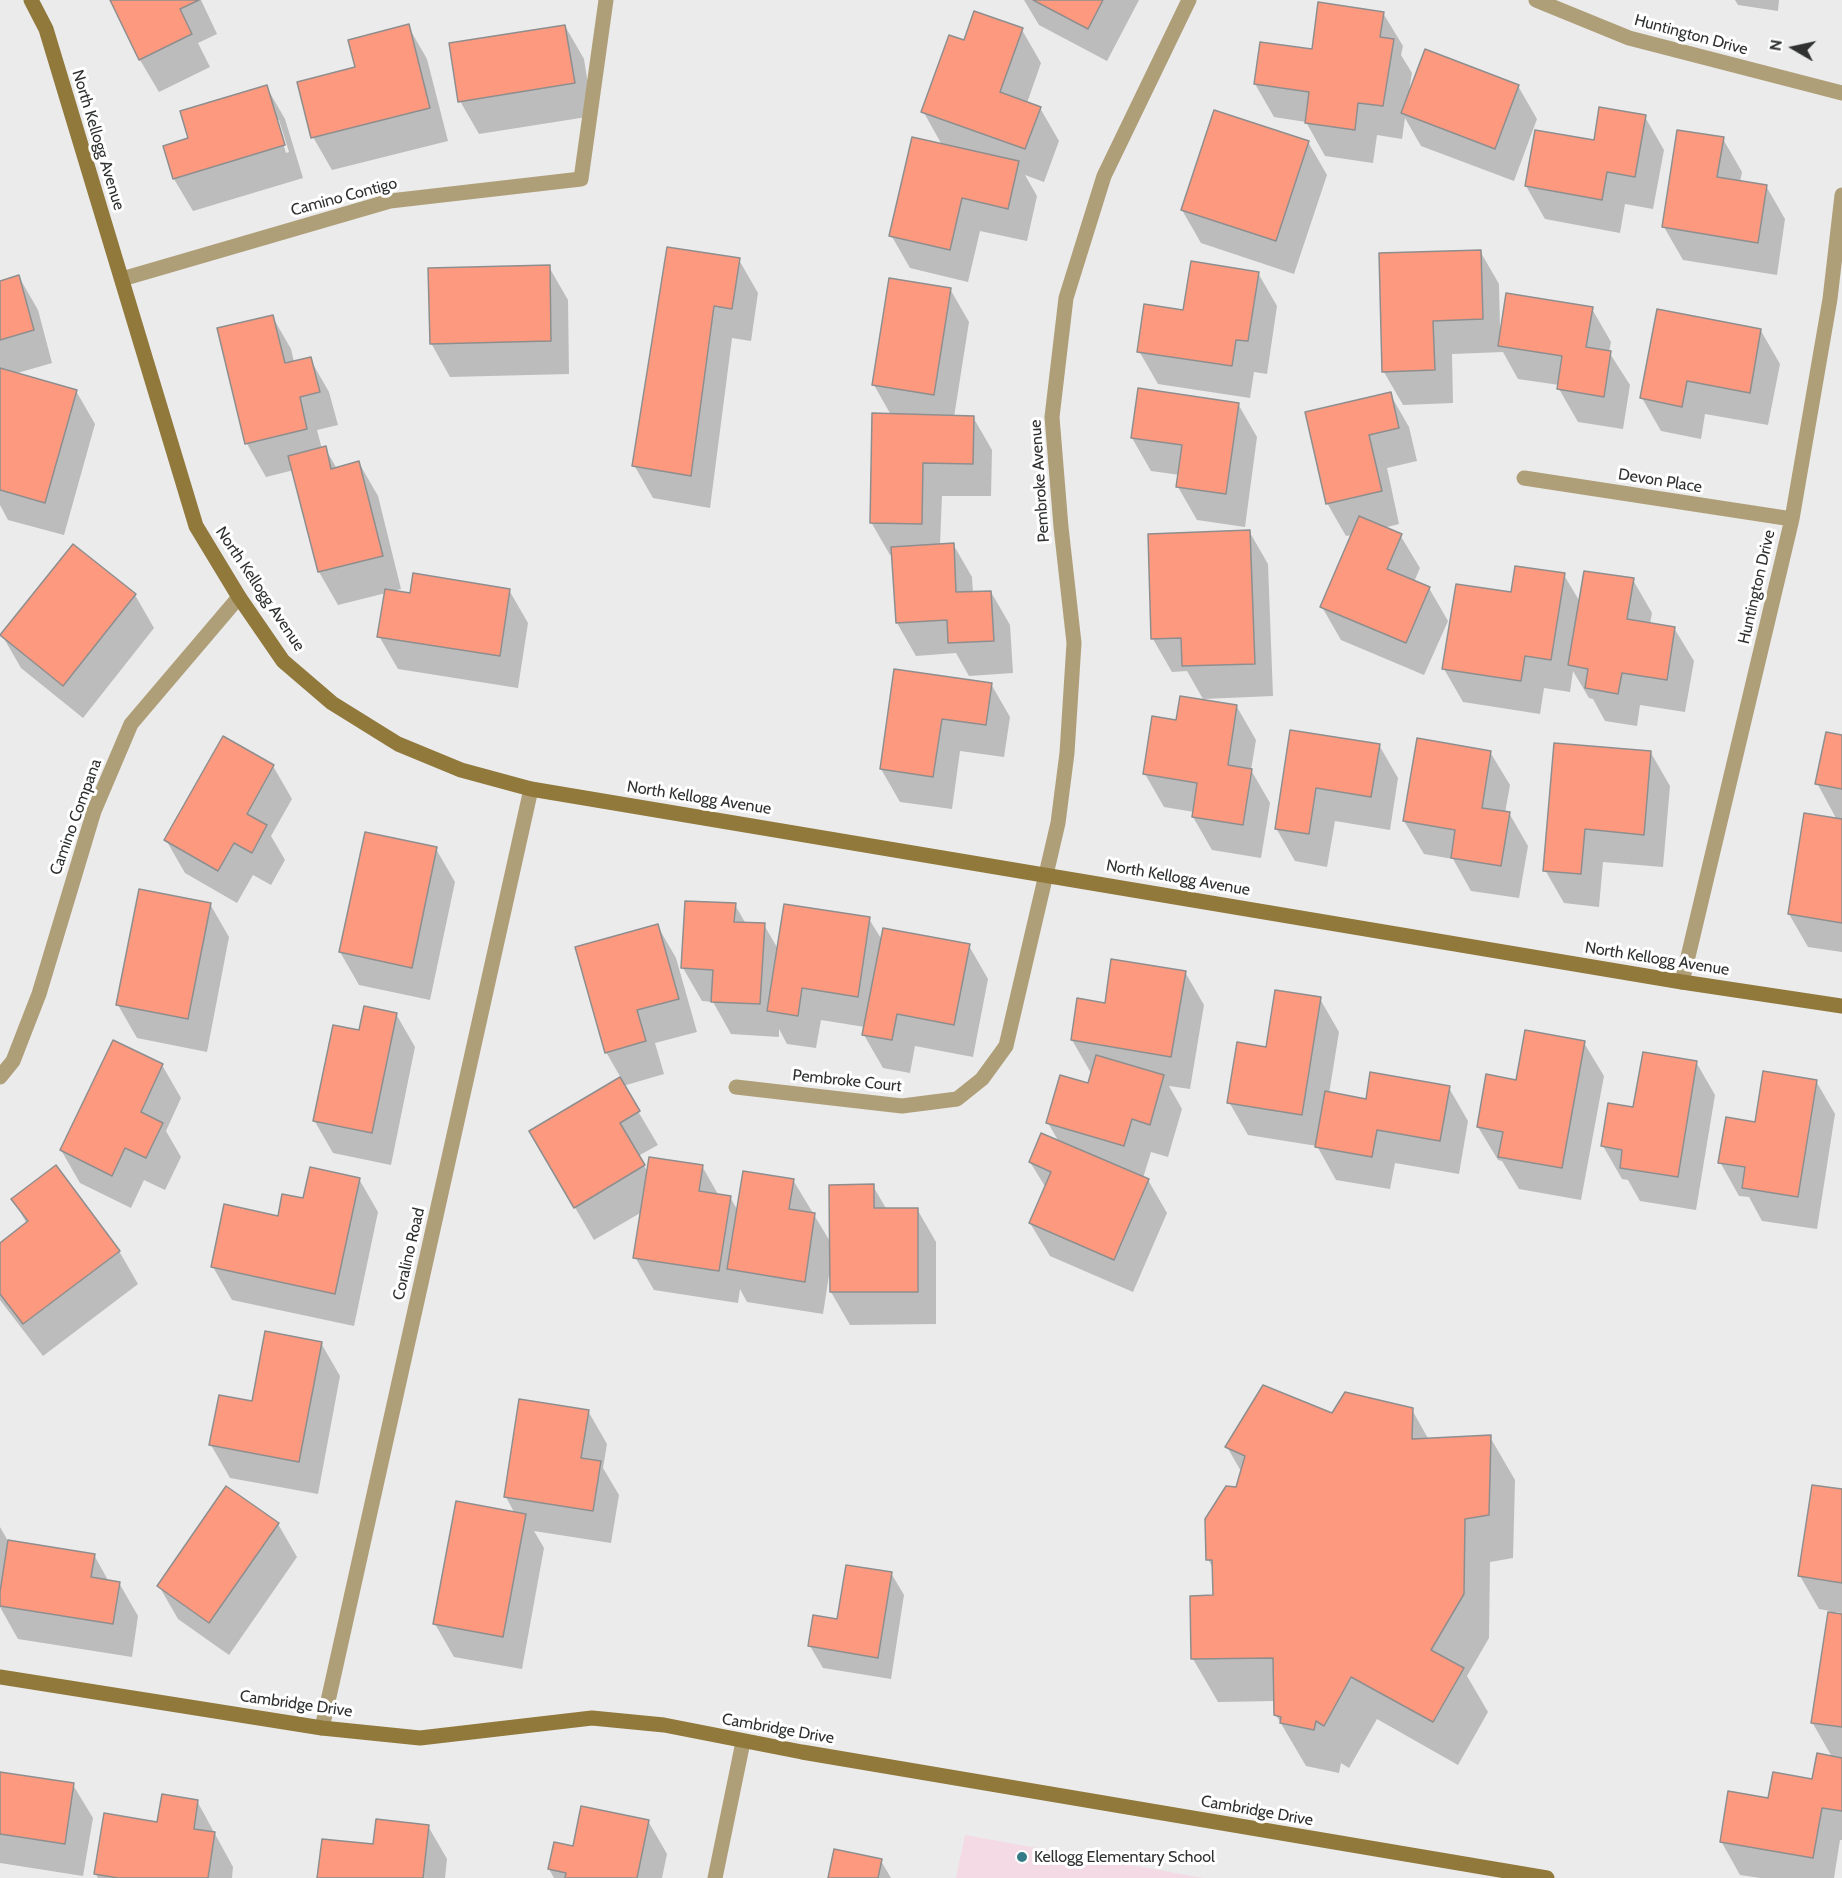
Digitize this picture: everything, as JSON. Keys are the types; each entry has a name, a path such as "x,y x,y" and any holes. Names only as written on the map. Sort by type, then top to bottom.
{"street":[{"name":"North Kellogg Avenue","path":"31,0 45,29 196,526 239,597 283,661 332,703 398,744 461,770 531,789 1682,982 1842,1006"},
{"name":"Camino Contigo","path":"122,279 390,201 581,179 606,0"},
{"name":"Pembroke Avenue","path":"1046,874 1058,823 1067,753 1074,643 1052,417 1066,297 1104,176 1189,0"},
{"name":"Huntington Drive","path":"1536,0 1629,38 1842,93"},
{"name":"Huntington Drive","path":"1682,982 1792,519 1830,299 1842,195"},
{"name":"Devon Place","path":"1524,478 1792,519"},
{"name":"Camino Compana","path":"0,1077 13,1061 39,994 94,811 131,724 239,597"},
{"name":"Coralino Road","path":"322,1728 531,789"},
{"name":"Pembroke Court","path":"736,1087 902,1106 957,1099 982,1079 1006,1046 1046,874"},
{"name":"Cambridge Drive","path":"0,1677 322,1728 420,1738 592,1718 664,1725 743,1742 1547,1878"},
{"path":"715,1878 743,1742"}],"shaded area":[{"name":"Kellogg Elementary School","path":"965,1835 1203,1878 956,1878"}],"building":[{"path":"110,0 199,0 180,9 192,34 139,60"},
{"path":"1033,0 1103,0 1088,29"},
{"path":"1318,2 1384,12 1380,37 1394,39 1383,106 1358,103 1355,130 1305,123 1309,92 1254,84 1260,42 1312,49"},
{"path":"974,11 1023,28 1000,92 1041,107 1025,149 921,112 949,35 964,40"},
{"path":"409,24 430,108 311,138 297,82 355,67 348,40"},
{"path":"565,25 575,83 458,102 449,43"},
{"path":"1425,49 1519,85 1495,149 1401,113"},
{"path":"267,85 285,145 173,179 163,146 188,138 180,111"},
{"path":"1599,107 1646,115 1635,177 1607,172 1602,200 1525,186 1535,130 1594,140"},
{"path":"1214,110 1309,141 1276,241 1181,210"},
{"path":"1677,130 1724,137 1717,177 1767,185 1758,243 1662,227"},
{"path":"912,137 1019,161 1008,209 962,198 950,250 889,236"},
{"path":"667,247 740,258 732,309 714,306 691,476 632,466"},
{"path":"1481,250 1483,319 1433,321 1435,370 1382,372 1379,253"},
{"path":"1191,261 1259,272 1248,341 1236,340 1232,366 1137,352 1144,304 1183,310"},
{"path":"550,265 551,341 430,344 428,268"},
{"path":"19,275 34,330 0,340 0,281"},
{"path":"889,278 951,288 934,395 872,385"},
{"path":"1506,293 1593,307 1586,347 1611,351 1604,397 1557,389 1562,356 1498,346"},
{"path":"1657,309 1761,329 1750,393 1687,381 1682,407 1640,398"},
{"path":"273,315 285,363 311,357 320,392 300,397 307,429 245,444 217,328"},
{"path":"0,368 77,390 45,503 0,490"},
{"path":"1138,388 1239,403 1226,494 1176,487 1182,445 1131,438"},
{"path":"1391,392 1399,428 1369,435 1382,491 1326,504 1305,412"},
{"path":"872,413 974,416 973,464 923,463 922,524 870,523"},
{"path":"326,446 331,469 359,461 383,556 318,572 288,456"},
{"path":"1359,516 1402,534 1387,569 1430,587 1406,643 1320,607"},
{"path":"1250,530 1255,664 1182,666 1181,638 1151,639 1148,534"},
{"path":"954,543 956,592 991,591 994,641 948,643 947,620 896,623 891,547"},
{"path":"73,544 136,594 63,686 0,635"},
{"path":"1515,566 1565,573 1551,660 1525,656 1521,681 1442,669 1456,584 1511,592"},
{"path":"1584,571 1634,578 1627,619 1675,627 1667,680 1622,673 1618,694 1585,688 1588,669 1568,665"},
{"path":"413,573 510,589 500,656 377,637 385,589 410,593"},
{"path":"894,669 992,683 986,725 942,719 933,777 880,769"},
{"path":"1180,696 1237,705 1228,765 1252,769 1243,825 1192,817 1197,783 1143,774 1152,716 1176,720"},
{"path":"1290,730 1380,744 1371,797 1316,788 1309,834 1275,829"},
{"path":"1826,732 1842,735 1842,789 1815,784"},
{"path":"223,736 274,765 247,814 267,825 252,853 234,843 218,871 164,840"},
{"path":"1417,738 1491,751 1482,808 1510,812 1501,866 1451,858 1455,830 1403,821"},
{"path":"1554,743 1651,751 1644,835 1585,829 1581,874 1543,871"},
{"path":"1804,813 1842,819 1842,923 1788,914"},
{"path":"365,832 437,847 412,968 339,952"},
{"path":"139,889 211,903 188,1019 116,1005"},
{"path":"685,901 736,903 734,922 765,923 760,1004 711,1002 713,970 681,968"},
{"path":"784,904 870,917 858,997 802,988 798,1016 767,1011"},
{"path":"658,924 679,999 637,1010 646,1041 605,1053 575,947"},
{"path":"883,928 970,944 954,1025 897,1014 892,1040 862,1035"},
{"path":"1111,959 1186,971 1171,1057 1071,1040 1077,998 1105,1003"},
{"path":"1275,990 1321,997 1302,1115 1227,1103 1237,1042 1266,1047"},
{"path":"364,1006 397,1013 372,1133 313,1121 333,1025 359,1030"},
{"path":"1525,1030 1585,1041 1562,1168 1498,1157 1503,1132 1477,1127 1486,1074 1516,1080"},
{"path":"113,1040 163,1064 141,1112 163,1123 146,1158 125,1148 112,1176 60,1150"},
{"path":"1643,1052 1697,1061 1678,1177 1620,1168 1622,1150 1601,1146 1608,1103 1633,1107"},
{"path":"1096,1055 1164,1075 1150,1125 1132,1119 1124,1146 1046,1123 1060,1075 1088,1083"},
{"path":"1763,1071 1817,1080 1798,1197 1742,1188 1745,1167 1718,1163 1726,1117 1755,1122"},
{"path":"1370,1072 1450,1086 1440,1141 1377,1130 1372,1157 1315,1147 1325,1091 1366,1099"},
{"path":"620,1077 640,1111 620,1123 645,1165 574,1208 529,1131"},
{"path":"1041,1133 1149,1179 1114,1260 1029,1223 1051,1172 1029,1162"},
{"path":"649,1157 703,1165 699,1191 731,1196 719,1271 633,1258"},
{"path":"56,1165 120,1251 23,1324 0,1294 0,1243 28,1221 11,1199"},
{"path":"310,1167 360,1178 335,1294 211,1267 224,1204 278,1216 282,1194 303,1198"},
{"path":"743,1171 794,1179 789,1209 815,1213 805,1282 727,1269"},
{"path":"874,1184 874,1208 918,1208 918,1292 830,1292 829,1185"},
{"path":"265,1331 322,1342 299,1462 209,1445 219,1395 252,1401"},
{"path":"1263,1385 1332,1413 1345,1392 1413,1408 1412,1439 1491,1435 1489,1515 1465,1519 1464,1594 1431,1650 1464,1668 1433,1722 1351,1677 1324,1726 1316,1721 1314,1730 1280,1723 1281,1717 1274,1715 1273,1658 1191,1659 1190,1596 1213,1595 1212,1560 1206,1560 1205,1519 1226,1486 1236,1487 1245,1456 1225,1447"},
{"path":"519,1399 589,1410 581,1458 601,1461 593,1511 504,1497"},
{"path":"1812,1485 1842,1489 1842,1583 1798,1576"},
{"path":"226,1486 279,1523 209,1623 157,1586"},
{"path":"456,1501 526,1514 503,1637 433,1624"},
{"path":"8,1540 95,1554 91,1577 120,1582 113,1624 0,1606"},
{"path":"846,1565 892,1572 878,1658 808,1646 813,1615 837,1619"},
{"path":"1828,1612 1842,1614 1842,1727 1811,1723"},
{"path":"1817,1753 1842,1758 1842,1811 1822,1808 1813,1858 1720,1842 1728,1791 1768,1798 1773,1772 1812,1779"},
{"path":"0,1772 74,1783 65,1844 0,1834"},
{"path":"162,1794 198,1800 194,1829 215,1832 208,1878 118,1878 94,1874 104,1813 157,1822"},
{"path":"581,1806 649,1820 637,1878 565,1878 566,1873 548,1869 554,1842 573,1846"},
{"path":"376,1819 429,1825 423,1878 317,1878 322,1839 373,1844"},
{"path":"834,1849 882,1859 878,1878 828,1878"}],"place":[{"name":"Kellogg Elementary School","path":"1022,1857"}]}
